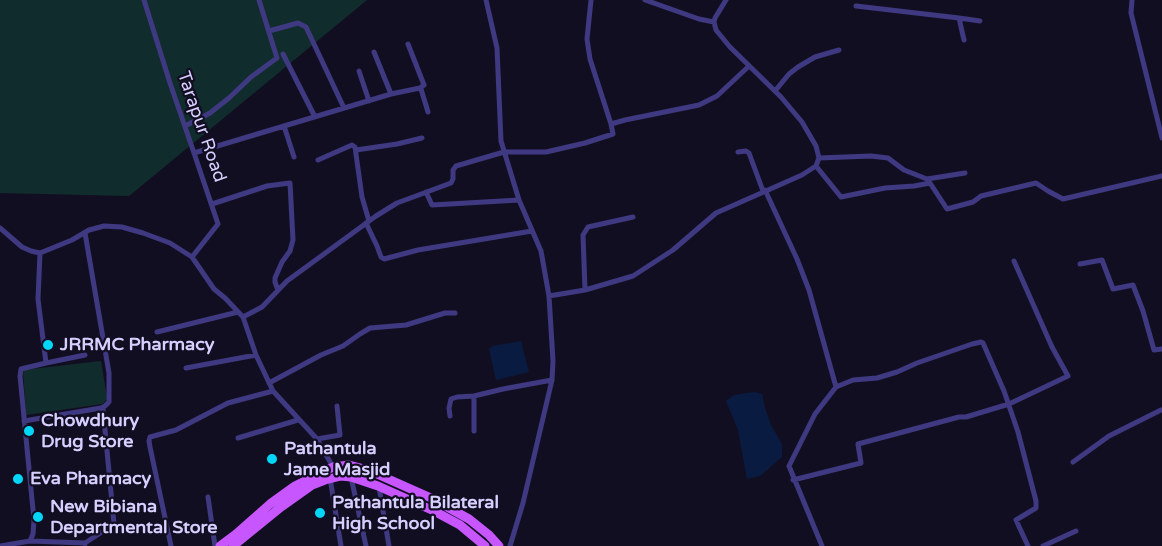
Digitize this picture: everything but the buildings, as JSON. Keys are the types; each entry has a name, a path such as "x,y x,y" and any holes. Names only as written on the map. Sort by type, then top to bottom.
{"main road":[{"path":"233,546 270,504 295,486 333,466 349,465 368,470 431,498 469,519 499,546"},
{"path":"220,546 312,485 330,478 346,476 378,486 434,510 460,525 485,546"}],"street":[{"name":"Tarapur Road","path":"144,0 218,224 192,257"},
{"path":"185,126 210,113 251,77 277,58 259,0"},
{"path":"486,0 497,48 501,141 519,200 541,251 549,296 553,361 552,380 523,503 510,546"},
{"path":"243,317 262,307 287,281 397,203 451,183 456,166 504,152 546,152 613,134 590,60 587,39 591,0"},
{"path":"645,0 699,20 714,22"},
{"path":"549,296 585,290 633,276 673,250 716,213 802,175 816,166 819,158 814,142 802,122 775,91 720,36 714,22 726,0"},
{"path":"1132,0 1131,13 1162,138"},
{"path":"856,6 980,21"},
{"path":"959,18 964,40"},
{"path":"269,31 298,23 306,27 344,108"},
{"path":"194,153 391,94 420,88 424,85 408,44"},
{"path":"775,91 798,67 815,57 839,50"},
{"path":"374,52 391,94"},
{"path":"283,54 315,117"},
{"path":"611,124 699,105 717,96 749,66"},
{"path":"359,71 369,101"},
{"path":"420,88 428,112"},
{"path":"284,126 294,157"},
{"path":"356,150 422,138"},
{"path":"318,160 352,145 355,147 368,222 381,257 384,259 418,250 532,231"},
{"path":"738,152 749,153 764,191 798,259 836,387"},
{"path":"819,158 871,156 888,158 904,170 929,181 945,208 948,209 973,202 981,196 1036,183 1064,199 1162,176"},
{"path":"816,166 841,197 885,188 914,186 965,173"},
{"path":"212,204 267,186 290,183 293,240 290,251 275,278 278,290"},
{"path":"426,192 432,205 519,200"},
{"path":"585,290 583,235 588,227 633,217"},
{"path":"0,228 22,247 40,253 104,226 122,226 170,243 192,257 214,289 243,317 256,356 273,391 317,439 333,466 346,476 366,546"},
{"path":"24,421 100,408 109,402 109,373 85,233"},
{"path":"40,253 38,300 46,363"},
{"path":"1080,264 1102,260 1113,290 1133,285 1154,350 1162,350"},
{"path":"794,480 861,463 858,444 1009,404 1068,376 1052,347 1014,261"},
{"path":"157,332 238,312"},
{"path":"269,383 343,346 370,328 406,325 445,313 454,313"},
{"path":"822,546 789,466 815,414 836,387 853,380 877,378 897,372 981,342 1009,404 1036,501 1036,508 1016,520 1028,546"},
{"path":"30,541 34,520 21,369 85,355"},
{"path":"186,368 256,356"},
{"path":"450,416 451,399 552,380"},
{"path":"171,546 150,447 150,437 176,430 228,404 273,391"},
{"path":"474,396 474,431"},
{"path":"317,439 340,435 337,406"},
{"path":"0,546 30,541 85,544 114,524 103,409"},
{"path":"1073,462 1108,436 1162,409"},
{"path":"237,438 298,420"},
{"path":"330,478 341,546"},
{"path":"378,486 389,546"},
{"path":"208,497 215,546"},
{"path":"1043,546 1076,531"}],"green space":[{"path":"0,0 367,0 129,196 0,193"},
{"path":"101,361 107,398 105,402 26,415 23,370"}],"water":[{"path":"521,341 529,372 496,380 489,349 493,346"},
{"path":"754,392 762,394 771,425 782,444 782,457 760,476 747,479 738,430 726,401 734,395"}],"place":[{"name":"JRRMC Pharmacy","path":"48,345"},
{"name":"Chowdhury Drug Store","path":"29,431"},
{"name":"Pathantula Jame Masjid","path":"272,459"},
{"name":"Eva Pharmacy","path":"18,479"},
{"name":"Pathantula Bilateral High School","path":"320,513"},
{"name":"New Bibiana Departmental Store","path":"38,517"}]}
